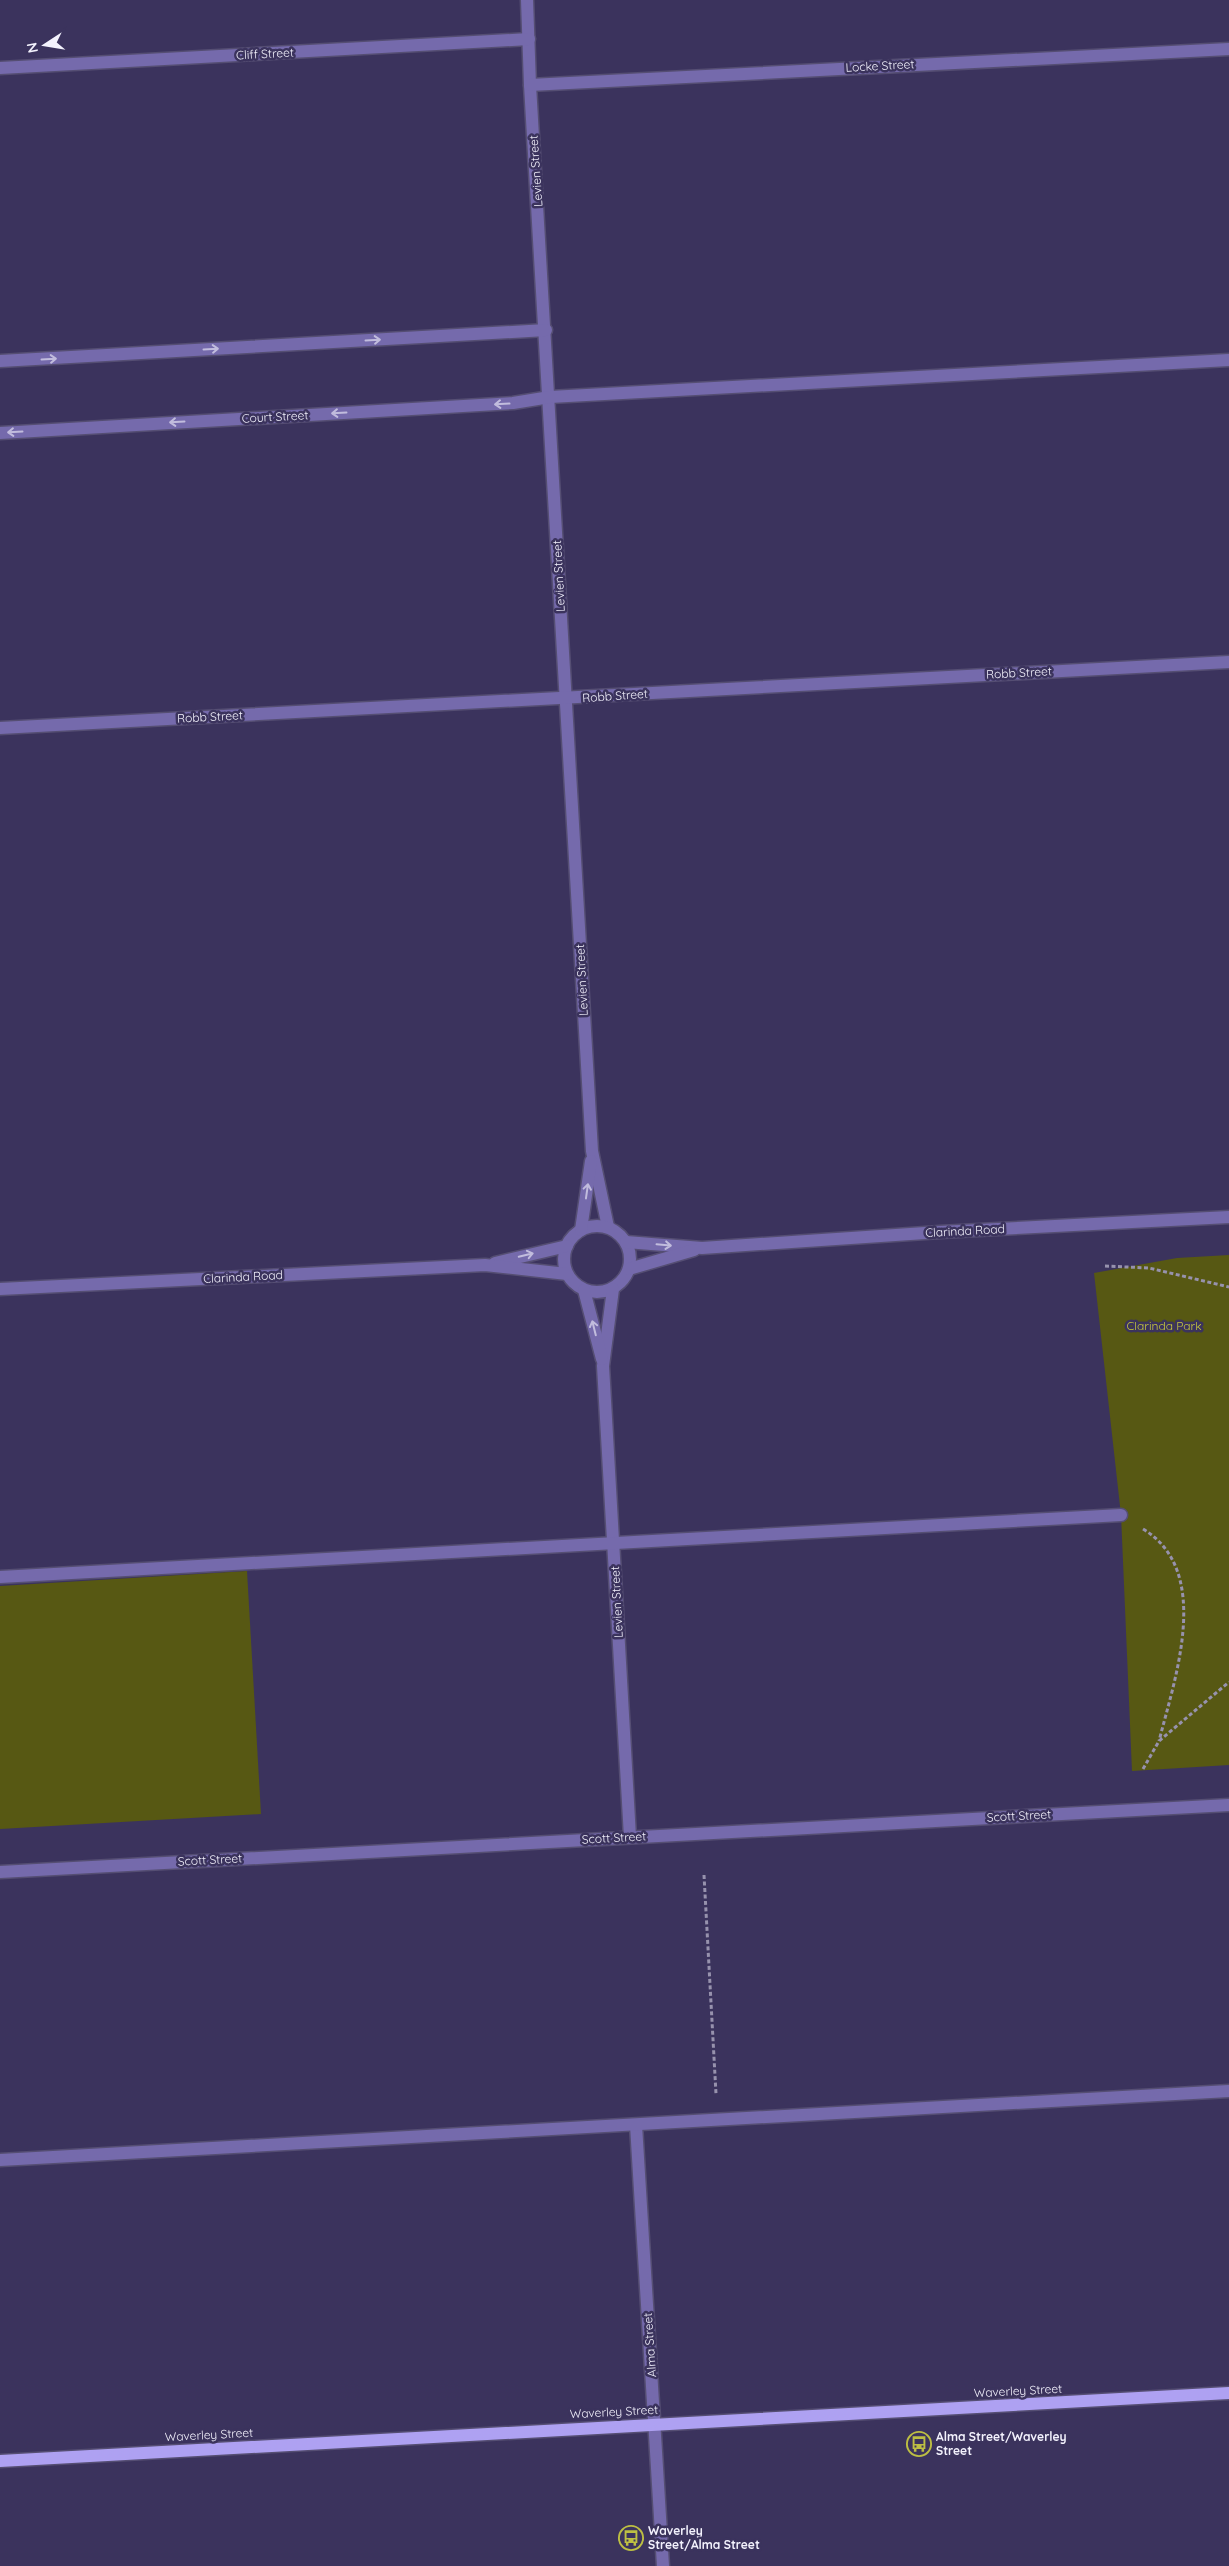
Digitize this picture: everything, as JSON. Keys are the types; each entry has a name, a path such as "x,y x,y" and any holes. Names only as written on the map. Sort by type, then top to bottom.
{"main road":[{"name":"Waverley Street","path":"0,2461 1229,2393"}],"street":[{"name":"Levien Street","path":"527,0 530,85 550,397 592,1151 608,1228"},
{"name":"Cliff Street","path":"0,68 529,39"},
{"name":"Locke Street","path":"530,85 1229,49"},
{"path":"0,362 546,330"},
{"name":"Court Street","path":"0,433 514,403 550,397 1229,360"},
{"name":"Robb Street","path":"0,728 1229,662"},
{"name":"Levien Street","path":"581,1230 592,1151"},
{"name":"Clarinda Road","path":"626,1242 702,1248 940,1232 1229,1217"},
{"path":"599,1226 608,1228 618,1233 626,1242 630,1250 629,1270 620,1284 613,1289 594,1293 584,1290 572,1281 567,1274 564,1264 567,1246 581,1230 599,1226"},
{"name":"Clarinda Road","path":"485,1265 567,1246"},
{"name":"Clarinda Road","path":"629,1270 702,1248"},
{"name":"Clarinda Road","path":"0,1289 485,1265 567,1274"},
{"name":"Levien Street","path":"613,1289 604,1366 630,1837"},
{"name":"Levien Street","path":"584,1290 604,1366"},
{"path":"0,1577 1121,1515"},
{"name":"Scott Street","path":"0,1872 1229,1805"},
{"path":"0,2160 1229,2091"},
{"name":"Alma Street","path":"636,2125 664,2566"}],"path":[{"path":"1105,1266 1149,1268 1229,1287"},
{"path":"1121,1515 1154,1536 1175,1562 1182,1598 1184,1631 1178,1668 1159,1741 1143,1769"},
{"path":"1159,1741 1229,1682"},
{"path":"704,1875 718,2120"}],"green space":[{"name":"Clarinda Park","path":"1229,1255 1229,1765 1132,1771 1121,1515 1094,1273 1177,1258"},
{"path":"247,1571 261,1814 0,1829 0,1586"}],"place":[{"name":"Alma Street/Waverley Street","path":"919,2444"},
{"name":"Waverley Street/Alma Street","path":"631,2538"}]}
